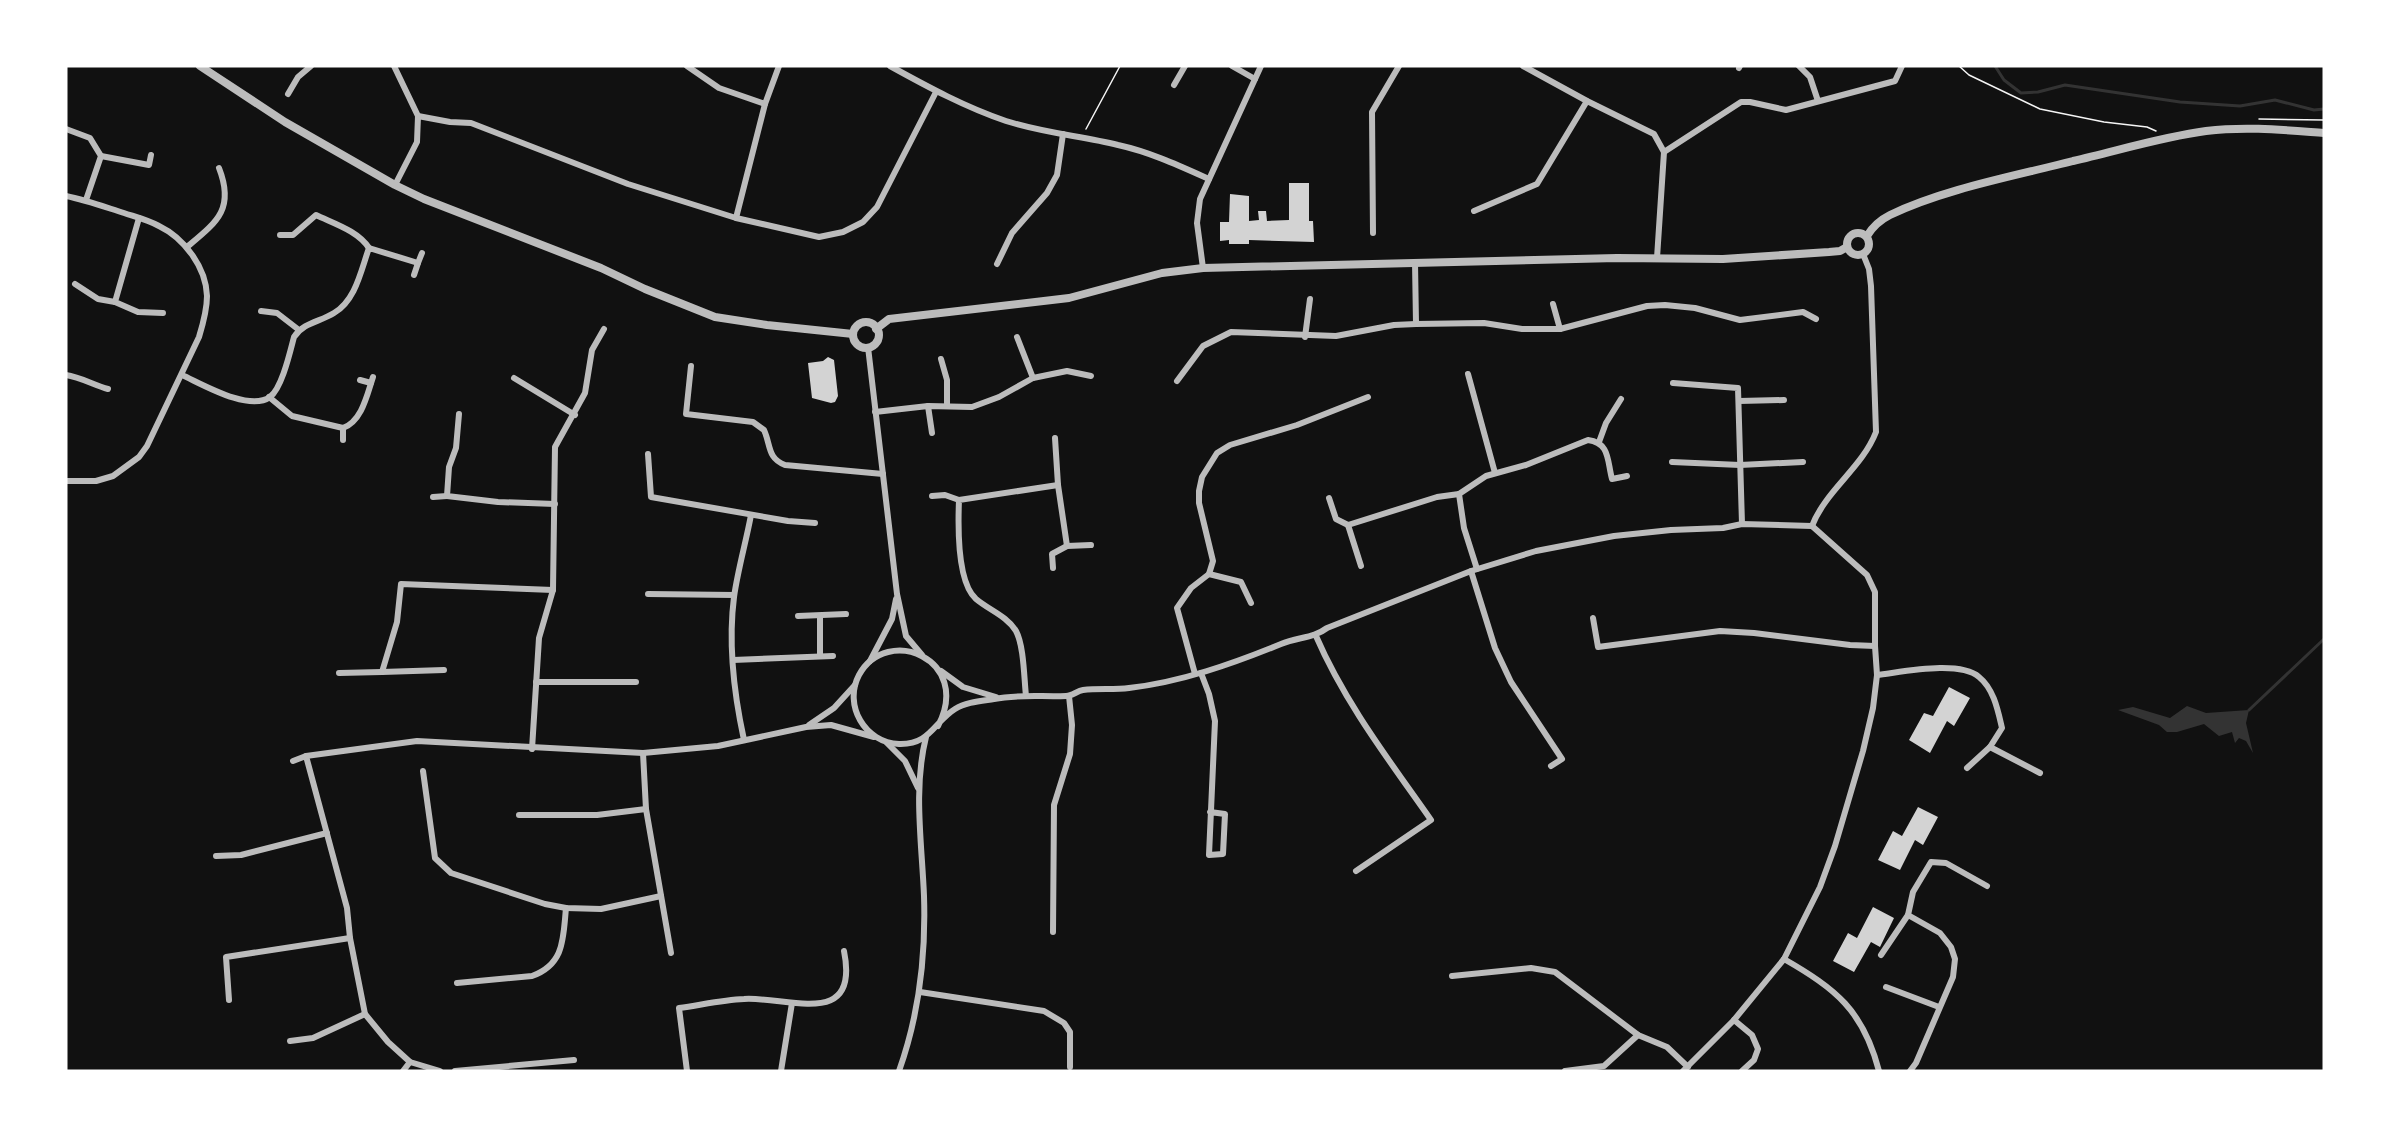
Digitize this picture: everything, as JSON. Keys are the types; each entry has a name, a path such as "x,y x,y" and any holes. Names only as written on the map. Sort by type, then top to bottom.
{"street":[{"path":"200,66 285,122 424,200 601,268 645,289 716,317 853,334"},
{"path":"288,94 297,77 311,66"},
{"path":"394,66 418,116 417,142 395,185"},
{"path":"687,66 719,88 765,104"},
{"path":"736,218 765,104 779,66"},
{"path":"890,66 936,92 1007,121 1140,151 1209,179"},
{"path":"1174,85 1185,66"},
{"path":"1232,66 1255,79"},
{"path":"1203,268 1197,223 1200,199 1261,66"},
{"path":"1373,233 1372,112 1399,66"},
{"path":"1523,66 1654,134 1664,152 1657,258"},
{"path":"1799,66 1810,77 1818,101"},
{"path":"1664,152 1742,102 1781,110 1895,81 1902,66"},
{"path":"418,116 471,123 628,184 736,218 819,237 843,232 862,222 877,207 936,92"},
{"path":"1474,211 1537,184 1587,101"},
{"path":"1867,236 1878,222 1892,214 1935,199 1993,181 2145,142 2234,128 2324,133"},
{"path":"66,129 90,138 101,156 149,165 151,155"},
{"path":"997,264 1012,233 1047,193 1057,176 1063,134"},
{"path":"86,200 101,156"},
{"path":"187,247 211,227 224,205 226,192 219,168"},
{"path":"66,196 86,200 139,218 158,225 174,235 187,247 197,263 207,296 201,329 182,375 147,446 139,457 113,476 96,480 66,481"},
{"path":"280,235 293,235 316,215 348,230 364,240 369,248 418,262"},
{"path":"116,302 139,218"},
{"path":"1860,232 1867,236 1870,246 1863,254 1855,255 1848,247 1848,240 1852,234 1860,232"},
{"path":"876,328 889,319 1069,298 1162,273 1203,268 1415,262 1723,259 1840,251 1848,247"},
{"path":"182,375 237,399 254,401 269,397 277,388 294,337 299,330 334,313 348,301 369,248"},
{"path":"414,275 422,253"},
{"path":"1812,526 1818,512 1867,451 1876,432 1871,286 1869,269 1863,254"},
{"path":"1415,262 1416,324"},
{"path":"75,284 98,299 116,302 138,312 164,313"},
{"path":"1305,337 1310,299"},
{"path":"1553,304 1560,329"},
{"path":"1177,381 1203,346 1231,333 1305,337 1336,336 1394,325 1484,323 1522,329 1560,329 1647,306 1665,305 1695,308 1740,320 1803,312 1816,319"},
{"path":"261,311 277,313 299,330"},
{"path":"863,323 870,323 876,328 877,340 868,348 858,345 853,334 856,327 863,323"},
{"path":"532,749 539,638 553,590 555,447 585,393 592,350 604,329"},
{"path":"1017,337 1033,378"},
{"path":"868,348 897,594 906,636 922,656 963,687 998,698"},
{"path":"941,359 947,380 947,406"},
{"path":"691,366 686,414 753,422 764,430 773,458 785,465 882,474"},
{"path":"875,412 928,406 972,407 986,403 1033,378 1067,371 1091,376"},
{"path":"1468,374 1495,473"},
{"path":"66,375 75,376 108,389"},
{"path":"514,378 574,414"},
{"path":"269,397 292,416 343,428 349,426 365,404 372,380 360,380"},
{"path":"1673,383 1738,388 1742,524"},
{"path":"1210,812 1225,814 1223,855 1209,855 1210,812 1215,721 1211,701 1198,674 1178,608 1191,588 1209,574 1213,561 1199,503 1202,477 1217,453 1230,445 1297,424 1368,397"},
{"path":"1599,442 1606,423 1621,399"},
{"path":"1739,401 1784,400"},
{"path":"928,406 932,433"},
{"path":"447,496 449,467 456,448 459,414"},
{"path":"343,428 343,440"},
{"path":"1055,438 1058,485 1067,546"},
{"path":"1329,498 1336,519 1348,525 1437,497 1459,494 1474,483 1495,473 1526,465 1588,440 1599,442 1604,446 1612,479 1627,476"},
{"path":"648,454 651,497 788,521 815,523"},
{"path":"1672,462 1740,465 1803,462"},
{"path":"932,496 945,495 959,500 1058,485"},
{"path":"1459,494 1464,528 1495,648 1511,681 1562,759 1551,766"},
{"path":"433,497 447,496 498,502 555,504"},
{"path":"959,500 958,526 965,582 974,597 1008,621 1015,629 1019,638 1026,696"},
{"path":"744,741 734,686 732,617 734,595 751,515"},
{"path":"293,761 306,756 417,741 532,749 643,753 709,747 806,727 831,725 886,742 913,743 926,737 953,710 966,704 998,698 1069,696 1081,690 1130,688 1198,674 1242,660 1299,637 1316,636 1327,628 1474,570 1536,551 1614,536 1730,527 1742,524 1812,526 1867,575 1873,583 1877,675 1873,708 1863,751 1836,846 1820,887 1784,958 1734,1020 1686,1069 1667,1047 1638,1035 1555,972 1531,968 1452,976"},
{"path":"1348,525 1361,566"},
{"path":"1053,568 1052,554 1067,546 1091,545"},
{"path":"1209,574 1240,582 1251,603"},
{"path":"382,672 397,622 401,584 553,590"},
{"path":"648,594 734,595"},
{"path":"870,662 892,619 897,594"},
{"path":"798,616 846,614"},
{"path":"820,616 820,656"},
{"path":"1593,618 1598,647 1720,631 1875,646"},
{"path":"1316,636 1331,670 1355,712 1431,819 1356,871"},
{"path":"806,727 834,708 856,684 864,668 882,654 909,651 922,656"},
{"path":"733,660 832,656"},
{"path":"936,667 945,681 948,696 946,712 938,726"},
{"path":"1877,675 1961,669 1979,677 1991,692 2002,728 1990,747 1967,768"},
{"path":"339,673 444,670"},
{"path":"536,682 636,682"},
{"path":"856,684 854,699 857,714 864,727 875,737"},
{"path":"1053,932 1054,805 1070,754 1072,725 1069,696"},
{"path":"899,1071 920,992 925,942 919,792 921,758 926,737"},
{"path":"886,742 905,761 919,792"},
{"path":"1990,747 2040,773"},
{"path":"643,753 646,809 671,954"},
{"path":"306,756 347,908 350,938 365,1014 388,1042 410,1062 440,1071"},
{"path":"423,771 435,858 451,873 545,904 566,908 601,909 661,896"},
{"path":"519,815 597,815 646,809"},
{"path":"216,855 241,855 327,832"},
{"path":"1881,955 1908,915 1912,892 1931,862 1946,863 1987,886"},
{"path":"457,984 532,976 544,972 552,966 559,954 566,908"},
{"path":"1908,915 1940,933 1951,947 1955,959 1953,977 1916,1063 1910,1071"},
{"path":"229,1000 226,957 350,938"},
{"path":"687,1071 679,1008 743,999 768,999 816,1005 828,1002 837,995 846,979 848,969 844,951"},
{"path":"1784,958 1822,981 1856,1016 1869,1039 1879,1071"},
{"path":"1886,987 1939,1007"},
{"path":"920,992 1044,1011 1064,1023 1070,1032 1070,1067"},
{"path":"781,1071 792,1003"},
{"path":"290,1041 313,1038 365,1014"},
{"path":"1734,1020 1752,1035 1758,1049 1754,1060 1742,1071"},
{"path":"1565,1071 1604,1066 1638,1035"},
{"path":"455,1071 574,1060"},
{"path":"403,1071 410,1062"}],"path":[{"path":"1081,138 1120,66"},
{"path":"1959,66 1969,75 2040,109 2104,122 2147,127 2156,131"}],"shaded area":[{"path":"2187,706 2206,713 2249,710 2246,723 2253,753 2246,741 2239,738 2235,743 2232,732 2219,736 2204,724 2177,732 2167,732 2159,725 2118,710 2133,707 2170,718"}],"building":[{"path":"1289,183 1309,183 1309,221 1313,221 1314,242 1249,240 1249,244 1229,244 1229,240 1220,241 1220,222 1229,222 1230,194 1249,196 1249,221 1259,220 1258,211 1266,211 1267,221 1289,220"},
{"path":"828,357 834,360 838,396 835,402 831,403 812,398 808,363 823,361"},
{"path":"1949,687 1970,698 1954,726 1947,721 1930,753 1909,740 1924,713 1933,716"},
{"path":"1918,807 1938,817 1923,845 1915,840 1900,870 1878,860 1893,831 1902,836"},
{"path":"1873,907 1894,918 1880,947 1871,942 1854,972 1833,961 1848,933 1857,938"}],"waterway":[{"path":"1995,66 2004,80 2021,93 2038,92 2065,85 2180,102 2240,106 2275,100 2314,110 2324,109"},
{"path":"2249,710 2324,639"}]}
